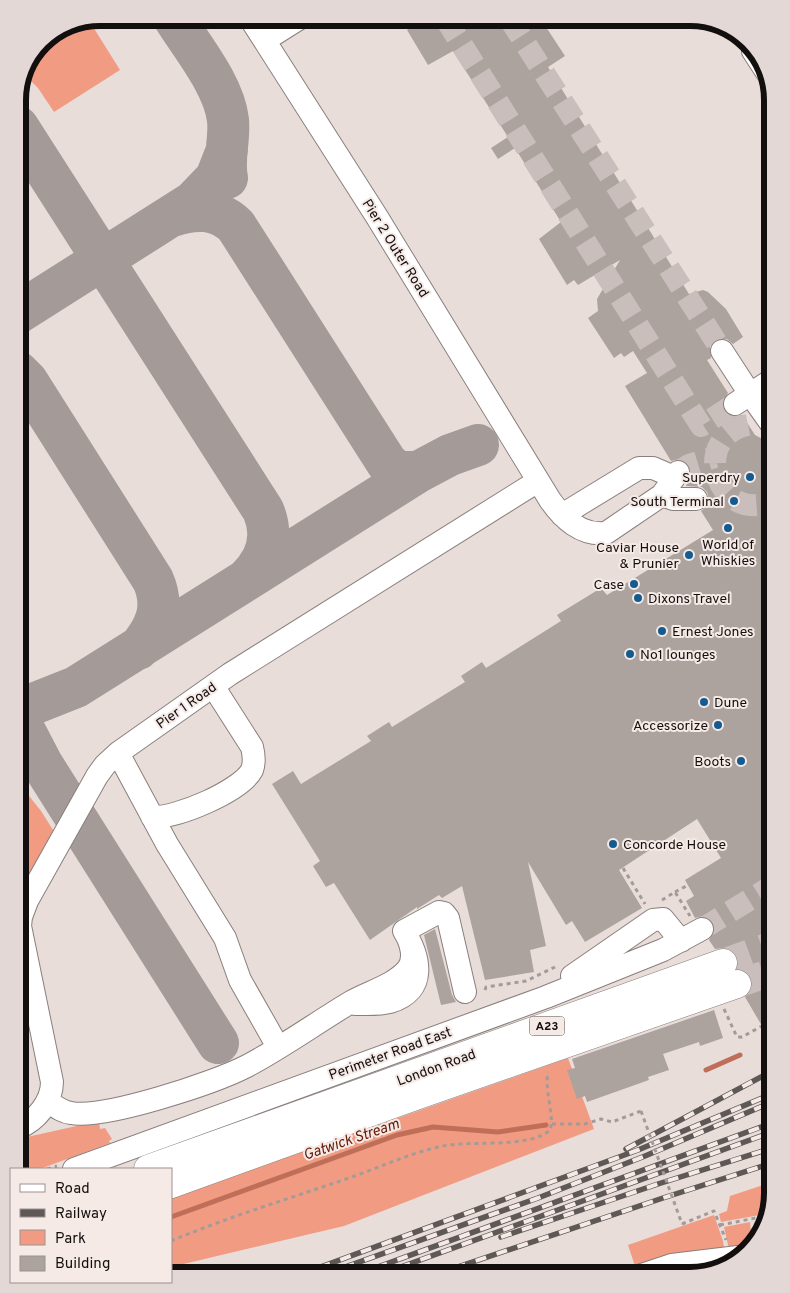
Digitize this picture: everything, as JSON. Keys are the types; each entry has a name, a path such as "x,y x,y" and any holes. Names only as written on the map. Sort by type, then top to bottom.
{"main road":[{"name":"London Road","path":"151,1168 730,974 418,1095 172,1184"}],"street":[{"name":"Pier 2 Outer Road","path":"255,26 377,217 538,481 562,515"},
{"path":"265,40 287,26"},
{"path":"722,351 743,399 764,419"},
{"path":"743,399 764,385"},
{"path":"748,425 764,425"},
{"path":"671,481 606,533 585,530 562,515 639,468 653,468 671,481 673,499 696,499"},
{"name":"Pier 1 Road","path":"26,904 105,764 213,686 538,481"},
{"path":"152,817 173,816 204,803 237,784 251,771 254,758 252,747 213,686"},
{"path":"118,754 152,817 225,938 240,980 278,1047"},
{"path":"26,1124 34,1119 47,1102 63,1111 80,1114 151,1100 226,1075 278,1047 345,1006 389,1002 408,992 415,982 418,969 404,931 436,913 444,912 448,918 465,992"},
{"path":"546,997 653,920 663,919 681,941"},
{"name":"Perimeter Road East","path":"77,1168 546,997 681,941 702,929"},
{"name":"Pier 1 Road","path":"26,952 51,1068 52,1087 47,1102"},
{"path":"667,1267 723,1259"}],"path":[{"path":"623,868 648,909"},
{"path":"675,892 688,885"},
{"path":"172,1241 352,1177 408,1155 452,1145 512,1142 543,1135 550,1130 552,1124 547,1088 550,1066"},
{"path":"552,1124 585,1124 601,1119 612,1122 641,1111 682,1224 714,1211 720,1225 760,1217"}],"green space":[{"path":"93,27 120,70 54,112 38,88 30,80 41,55 59,39 72,32 86,28"},
{"path":"26,792 55,833 26,886"},
{"path":"568,1058 594,1129 344,1226 172,1267 172,1198"},
{"path":"99,1121 100,1129 105,1128 112,1139 109,1141 110,1143 43,1168 26,1168 26,1137"},
{"path":"764,1185 760,1215 721,1222 719,1214 727,1211 730,1196"},
{"path":"714,1215 723,1241 725,1254 648,1267 635,1267 628,1245"},
{"path":"750,1222 751,1234 739,1248 730,1254 724,1227"}],"building":[{"name":"South Terminal","path":"544,26 565,56 548,67 689,294 703,290 708,292 726,309 743,337 733,344 727,339 715,340 710,346 711,358 707,360 728,393 722,404 724,412 735,417 742,415 755,435 764,440 764,1029 745,997 752,987 752,978 747,972 737,969 738,958 733,951 725,948 715,949 709,940 715,930 713,922 703,916 695,918 686,901 694,896 685,880 721,858 697,819 619,870 642,908 585,942 572,921 566,925 528,862 546,946 530,950 534,972 485,980 462,886 442,898 439,895 417,909 417,907 370,940 334,883 326,887 313,866 320,861 272,784 293,771 301,784 371,741 367,736 389,722 392,727 465,682 461,676 482,662 486,668 561,621 557,615 601,588 607,595 713,530 701,511 708,505 707,492 702,487 686,486 691,474 690,466 680,459 671,461 625,386 647,373 633,351 624,357 621,353 614,358 588,318 598,311 597,299 620,260 578,285 574,280 567,285 539,239 561,222 515,148 498,159 491,148 508,137 453,51 428,65 407,30 412,27"},
{"path":"435,929 452,995 456,1002 441,1005 424,935"},
{"path":"714,1010 723,1038 700,1046 699,1042 663,1054 669,1070 648,1077 649,1080 587,1102 585,1096 577,1099 567,1070 575,1068 572,1059"}],"waterway":[{"name":"Gatwick Stream","path":"706,1070 740,1055"},
{"name":"Gatwick Stream","path":"172,1217 397,1135 433,1127 498,1132 546,1125"}],"taxiway":[{"path":"179,26 214,80 225,107 228,120 227,178"},
{"path":"26,140 263,510 268,529 267,547 259,564 247,579"},
{"path":"26,308 193,202 216,178 227,150"},
{"path":"172,216 181,213 206,211 221,216 236,226 387,463 398,472 418,472"},
{"path":"26,380 153,580 158,599 157,617 150,633 138,649"},
{"path":"26,707 76,687 418,472 450,455 478,445"},
{"path":"26,733 42,764 218,1043"}],"tunnel":[{"path":"450,26 701,426 735,404"},
{"path":"514,26 722,351"},
{"path":"748,425 730,433 719,445 715,461 717,477 725,491 737,501 753,505 764,503"},
{"path":"678,472 689,465 715,457"},
{"path":"702,929 764,891"},
{"path":"723,963 764,948"},
{"path":"737,984 764,975"}],"railway":[{"path":"626,1149 764,1075"},
{"path":"321,1267 638,1150 764,1097"},
{"path":"345,1267 538,1198 645,1156 764,1105"},
{"path":"378,1267 764,1126"},
{"path":"401,1267 764,1135"},
{"path":"501,1237 764,1151"},
{"path":"458,1267 764,1166"}],"place":[{"name":"Superdry","path":"750,477"},
{"name":"South Terminal","path":"734,501"},
{"name":"World of Whiskies","path":"728,528"},
{"name":"Caviar House & Prunier","path":"689,555"},
{"name":"Case","path":"634,584"},
{"name":"Dixons Travel","path":"638,598"},
{"name":"Ernest Jones","path":"662,631"},
{"name":"No1 lounges","path":"630,654"},
{"name":"Dune","path":"704,702"},
{"name":"Accessorize","path":"718,725"},
{"name":"Boots","path":"741,761"},
{"name":"Concorde House","path":"613,844"}]}
